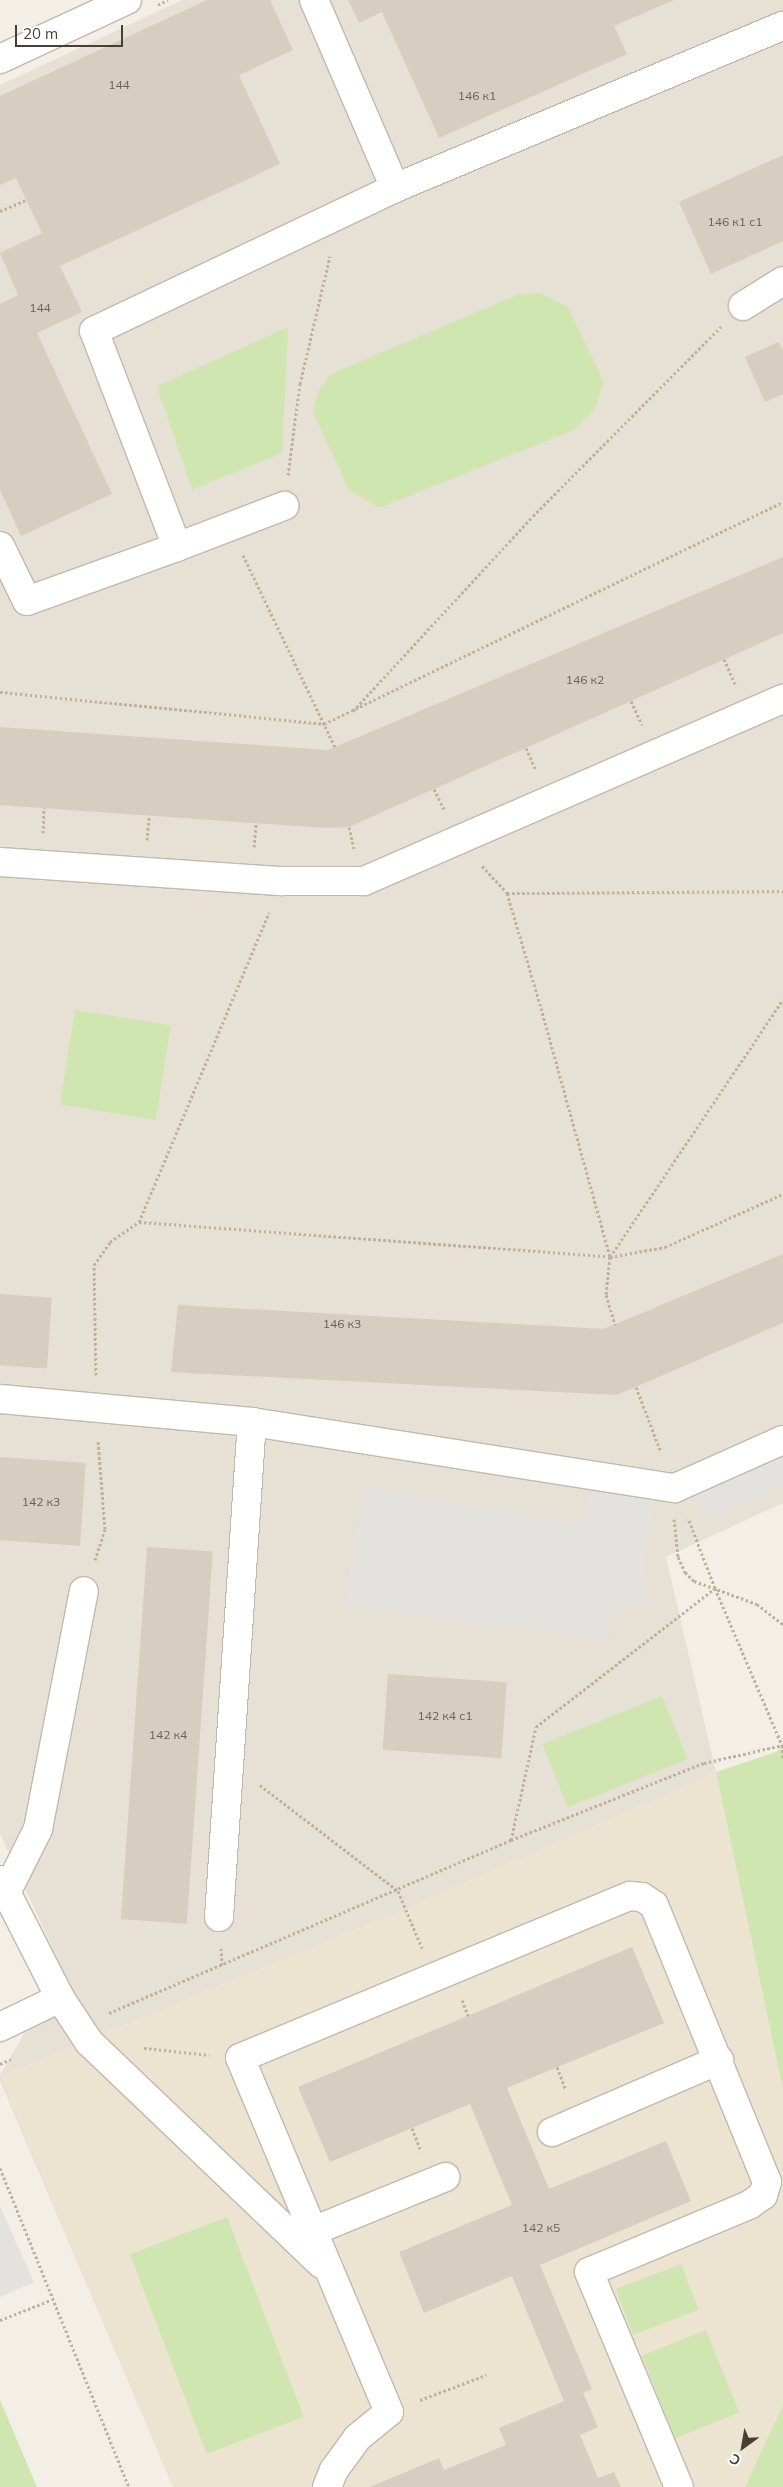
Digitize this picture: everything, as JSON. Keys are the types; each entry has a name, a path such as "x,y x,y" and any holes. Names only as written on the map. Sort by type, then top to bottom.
{"street":[{"path":"0,59 127,0"},
{"path":"314,0 395,188"},
{"path":"177,547 94,331 395,188 783,26"},
{"path":"743,306 783,281"},
{"path":"0,546 27,601 284,506"},
{"path":"0,862 282,881 364,881 783,699"},
{"path":"0,1398 252,1422 675,1488 783,1440"},
{"path":"219,1917 252,1422"},
{"path":"84,1591 38,1828 3,1887 60,1998 89,2042 330,2272"},
{"path":"327,2487 334,2470 357,2438 389,2412 240,2058 630,1896 642,1897 654,1905 763,2165 768,2182 762,2196 749,2205 589,2272 679,2487"},
{"path":"0,2027 60,1998"},
{"path":"552,2132 719,2060"},
{"path":"312,2231 445,2177"}],"path":[{"path":"0,211 26,200"},
{"path":"284,506 300,384 340,214"},
{"path":"351,713 533,516 743,306"},
{"path":"0,692 324,724 351,713 783,502"},
{"path":"252,573 335,747"},
{"path":"457,840 507,893 610,1257 606,1295 615,1325"},
{"path":"96,1408 94,1266 110,1242 139,1222 282,881"},
{"path":"507,893 783,891"},
{"path":"610,1257 783,1000"},
{"path":"139,1222 610,1257 665,1247 783,1194"},
{"path":"98,1447 105,1529"},
{"path":"675,1488 673,1534 678,1557 685,1572 694,1580 756,1604 783,1624"},
{"path":"694,1532 715,1588 783,1744 783,1760"},
{"path":"511,1840 536,1727 715,1588"},
{"path":"60,1998 104,2015 398,1891 511,1840 704,1763 783,1744"},
{"path":"229,1762 398,1891 433,1977"},
{"path":"89,2042 240,2058"},
{"path":"0,2168 51,2300 129,2487"},
{"path":"0,2320 51,2300"},
{"path":"389,2412 486,2375"}],"shaded area":[{"path":"182,0 783,0 783,1503 666,1557 716,1772 783,2089 783,2405 745,2487 173,2487 0,2081 0,2075 62,1969 0,1834 0,85"},
{"path":"783,1453 783,1484 706,1519 694,1492"},
{"path":"593,1483 655,1493 641,1559 645,1603 614,1605 609,1639 345,1605 365,1488 586,1524"},
{"path":"716,1772 783,2089 783,2405 745,2487 173,2487 0,2076 406,1908"},
{"path":"0,2206 34,2282 0,2297"}],"green space":[{"path":"540,293 568,307 604,383 594,410 574,430 379,508 349,490 313,412 318,393 329,375 519,294"},
{"path":"288,327 282,453 192,490 157,386"},
{"path":"75,1010 171,1025 156,1120 60,1105"},
{"path":"662,1696 687,1759 568,1807 542,1744"},
{"path":"783,1747 783,2089 716,1772 776,1752"},
{"path":"227,2217 304,2417 207,2454 130,2254"},
{"path":"681,2264 699,2310 633,2335 616,2289"},
{"path":"706,2330 739,2413 675,2438 642,2356"},
{"path":"0,2400 37,2487 0,2487"},
{"path":"783,2405 783,2487 745,2487"}],"building":[{"path":"207,0 270,0 293,50 239,75 280,164 60,266 82,312 37,333 112,494 21,536 0,490 0,304 18,295 0,253 42,233 16,178 0,185 0,96"},
{"path":"348,0 674,0 614,26 627,54 439,138 382,12 359,23"},
{"path":"783,155 783,241 711,274 679,202"},
{"path":"779,342 783,351 783,394 765,402 745,357"},
{"path":"783,557 783,633 349,827 324,828 0,805 0,727 328,750"},
{"path":"783,1254 783,1323 617,1395 171,1372 178,1305 604,1329"},
{"path":"0,1294 52,1298 47,1368 0,1365"},
{"path":"0,1457 86,1463 80,1546 0,1540"},
{"path":"147,1547 213,1552 187,1924 121,1919"},
{"path":"388,1674 507,1682 501,1758 383,1750"},
{"path":"632,1947 664,2023 507,2088 549,2189 666,2141 691,2201 540,2265 592,2389 583,2393 598,2427 580,2435 598,2478 614,2472 621,2487 370,2487 439,2458 444,2470 506,2445 499,2428 564,2401 512,2276 424,2313 399,2252 512,2205 470,2104 330,2162 298,2087"}]}
